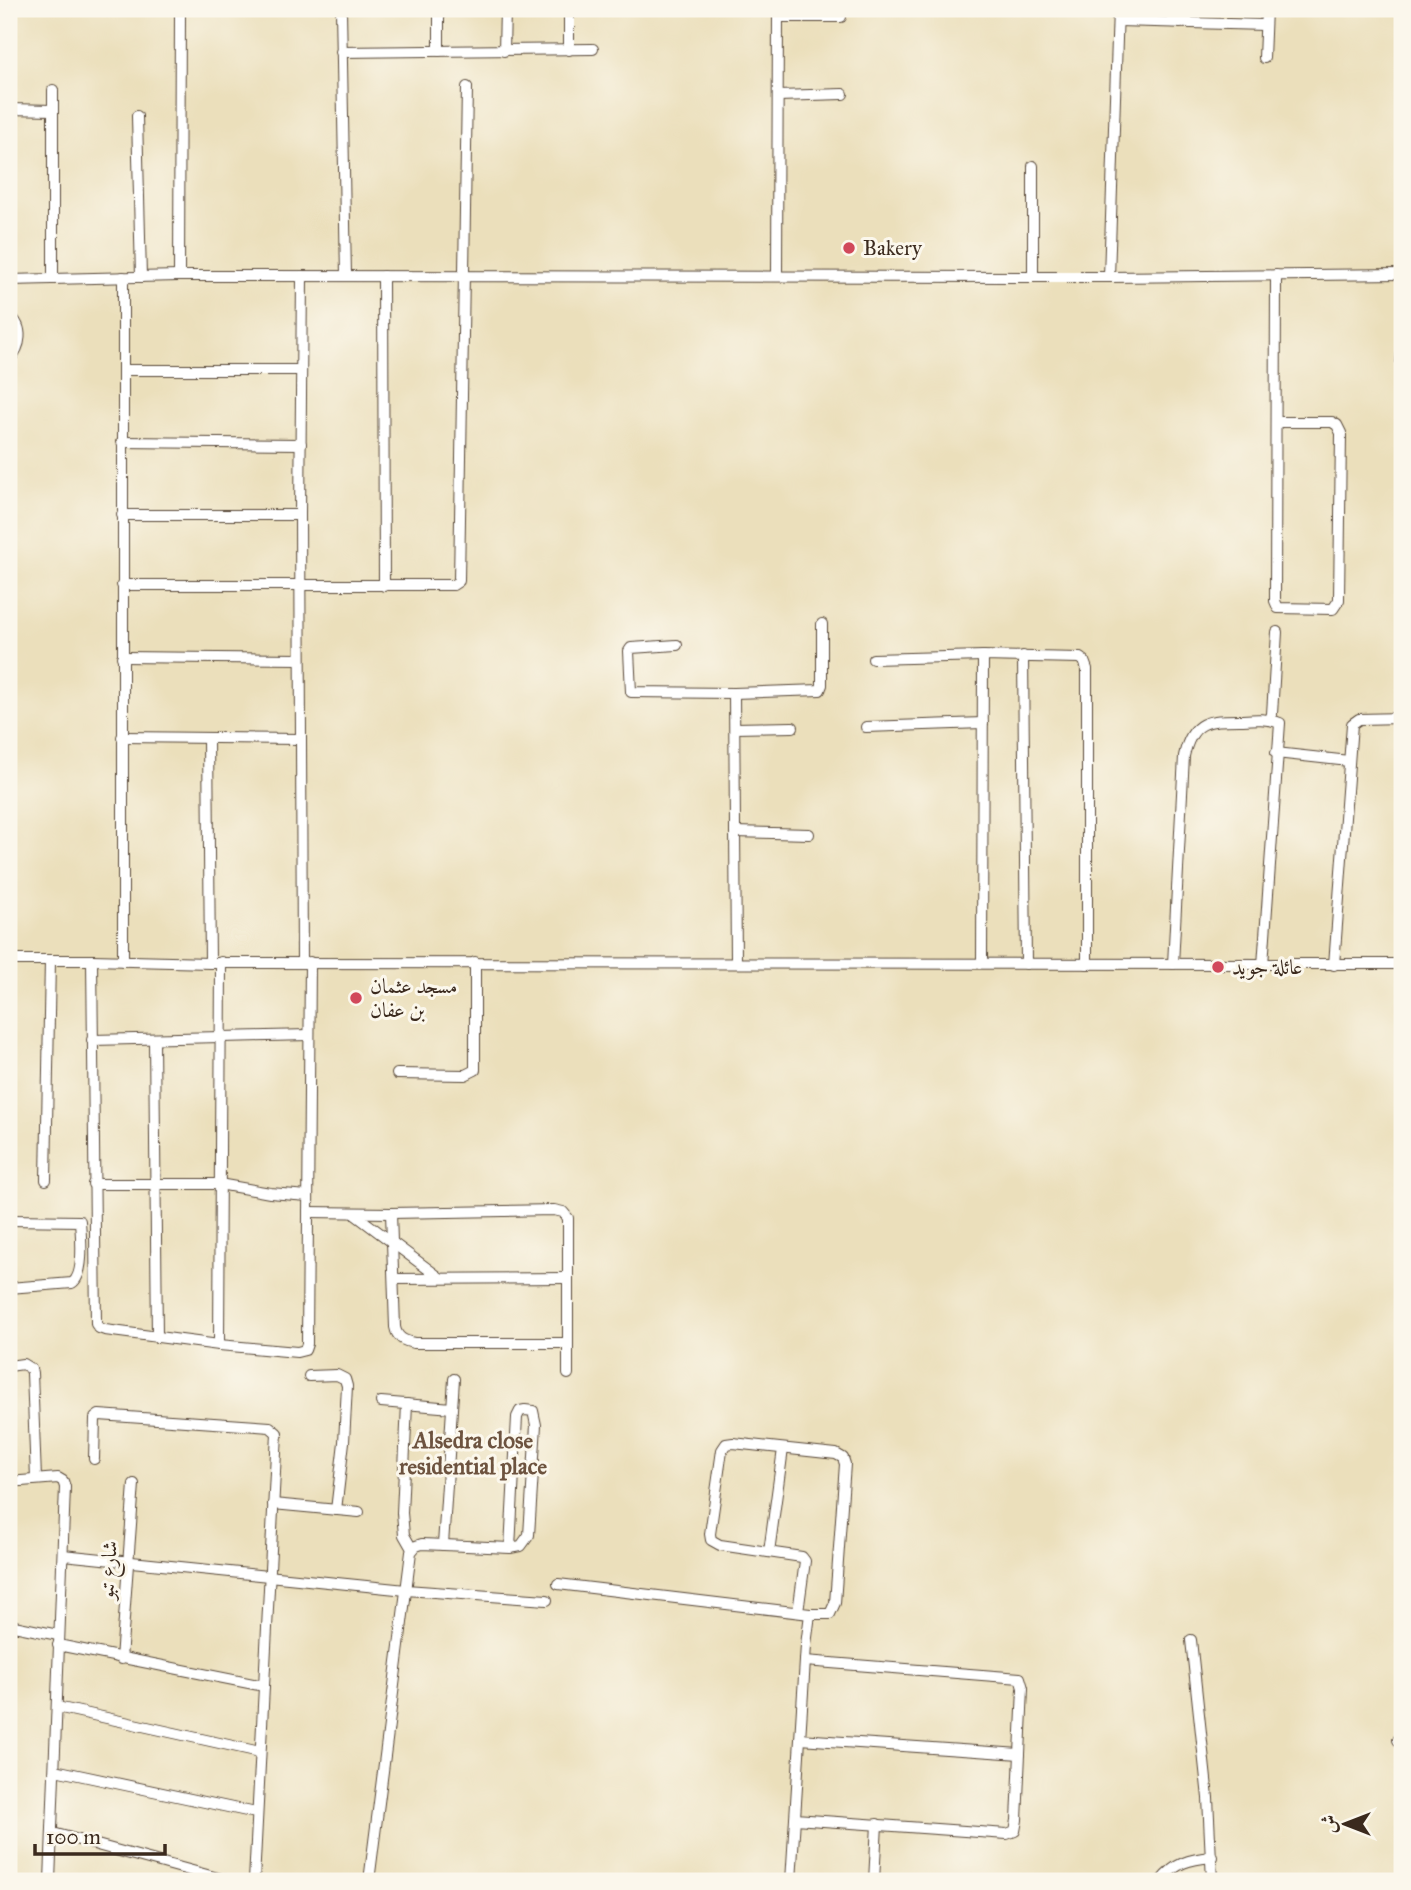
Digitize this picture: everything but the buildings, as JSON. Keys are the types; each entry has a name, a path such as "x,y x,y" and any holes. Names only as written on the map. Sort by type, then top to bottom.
{"street":[{"path":"180,9 180,276"},
{"path":"341,9 345,276"},
{"path":"439,9 439,51"},
{"path":"504,51 505,9"},
{"path":"569,9 569,50"},
{"path":"1109,277 1118,9"},
{"path":"1180,23 1181,9"},
{"path":"1264,58 1266,9"},
{"path":"777,275 778,13 841,17"},
{"path":"1118,21 1265,25"},
{"path":"341,52 593,49"},
{"path":"122,584 384,586 453,585 459,581 467,87"},
{"path":"52,279 53,90"},
{"path":"778,96 843,94"},
{"path":"9,109 53,110"},
{"path":"137,116 141,277"},
{"path":"1033,166 1033,276"},
{"path":"9,280 180,276 1109,277 1402,274"},
{"path":"1276,275 1276,422 1276,606 1333,609 1339,600 1340,433 1337,425 1332,422 1276,422"},
{"path":"92,960 96,1324 105,1330 219,1345 297,1352 304,1350 307,1344 309,1034 300,659 302,276"},
{"path":"383,276 384,586"},
{"path":"123,277 123,961"},
{"path":"9,315 14,319 20,336 19,347 9,360"},
{"path":"123,370 301,370"},
{"path":"122,442 300,444"},
{"path":"122,515 300,515"},
{"path":"677,645 630,649 631,692 820,690 822,624"},
{"path":"1270,719 1277,632"},
{"path":"982,963 983,656"},
{"path":"1023,656 1026,964"},
{"path":"873,659 1023,656 1080,658 1084,661 1087,669 1087,964"},
{"path":"122,657 300,659"},
{"path":"734,693 736,962"},
{"path":"1334,965 1352,724 1356,720 1402,718"},
{"path":"1173,964 1186,745 1191,734 1212,720 1270,719 1280,723 1263,965"},
{"path":"866,727 983,723"},
{"path":"735,728 793,727"},
{"path":"122,737 301,739"},
{"path":"208,738 220,1038 219,1345"},
{"path":"1276,753 1349,761"},
{"path":"736,832 809,834"},
{"path":"9,960 216,963 1402,964"},
{"path":"46,1180 50,960"},
{"path":"397,1074 465,1074 475,1070 475,962"},
{"path":"92,1040 309,1034"},
{"path":"155,1040 157,1337"},
{"path":"93,1184 219,1184 270,1193 308,1196"},
{"path":"308,1212 562,1212 568,1218 568,1374"},
{"path":"353,1213 440,1279"},
{"path":"391,1213 396,1332 407,1341 567,1343"},
{"path":"9,1220 77,1220 80,1225 80,1271 77,1280 72,1283 9,1288"},
{"path":"394,1279 567,1278"},
{"path":"9,1366 23,1364 31,1369 32,1373 36,1479"},
{"path":"309,1376 337,1376 345,1379 347,1386 336,1510"},
{"path":"443,1545 454,1379"},
{"path":"381,1402 452,1408"},
{"path":"369,1881 412,1549 404,1535 402,1513 407,1404"},
{"path":"412,1549 419,1545 510,1548 522,1546 529,1535 536,1425 533,1411 526,1410 520,1411 517,1417 510,1548"},
{"path":"94,1459 95,1418 99,1415 270,1427 277,1433 254,1881"},
{"path":"558,1584 810,1614 828,1615 834,1609 844,1461 836,1454 733,1443 726,1444 722,1450 710,1534 714,1543 801,1556 804,1559 799,1612"},
{"path":"769,1552 783,1449"},
{"path":"9,1482 58,1478 63,1481 65,1487 50,1881"},
{"name":"شارع تبو","path":"121,1659 134,1484"},
{"path":"273,1504 359,1512"},
{"path":"63,1555 406,1590 547,1600"},
{"path":"791,1881 810,1614"},
{"path":"9,1625 121,1659 264,1686"},
{"path":"1191,1640 1212,1881"},
{"path":"795,1819 979,1833 1013,1833 1017,1820 1023,1685 1020,1678 805,1661"},
{"path":"57,1707 260,1752"},
{"path":"800,1739 1020,1754"},
{"path":"55,1770 256,1813"},
{"path":"874,1881 877,1824"},
{"path":"53,1833 229,1881"},
{"path":"1161,1881 1171,1869 1184,1861 1212,1857"}],"place":[{"name":"Bakery","path":"849,248"},
{"name":"عائلة جويد","path":"1218,967"},
{"name":"مسجد عثمان بن عفان","path":"356,998"}],"district":[{"name":"Alsedra close residential place","path":"473,1453"}]}
